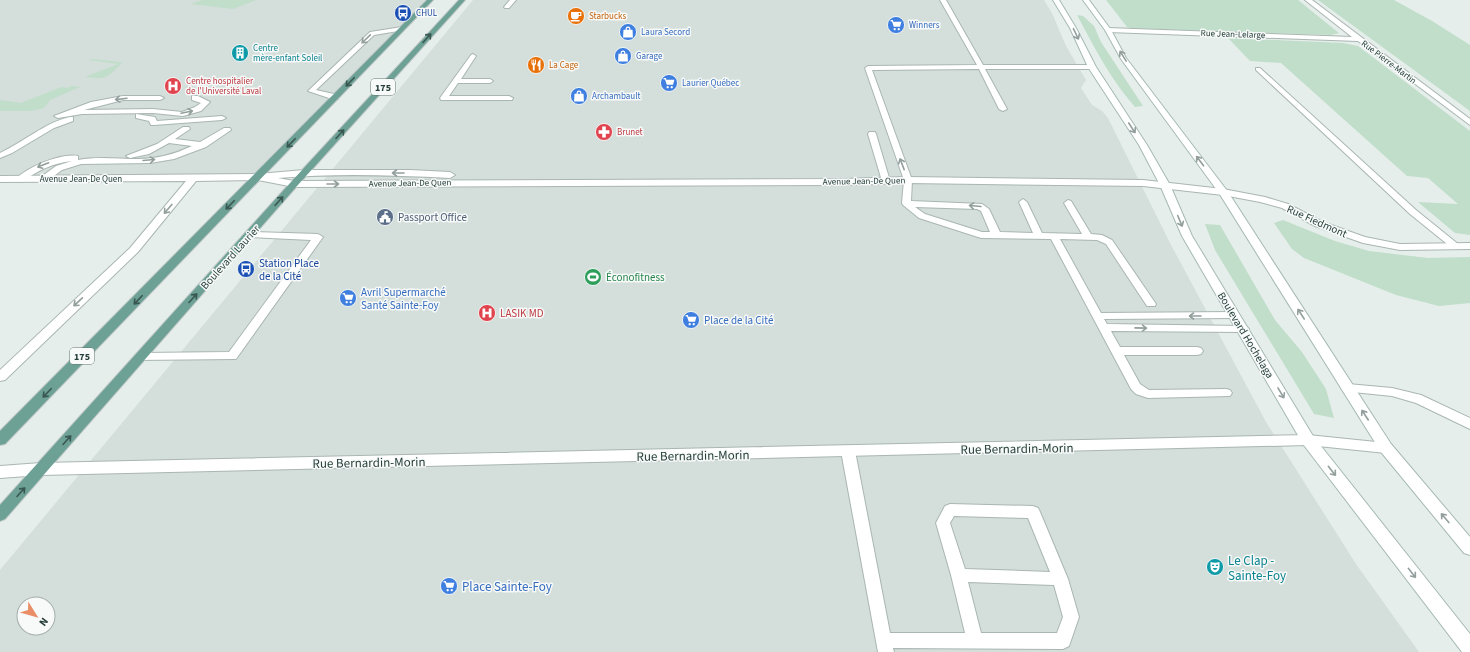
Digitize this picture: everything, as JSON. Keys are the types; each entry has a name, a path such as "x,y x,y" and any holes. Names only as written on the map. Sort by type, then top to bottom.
{"main road":[{"name":"175","path":"0,440 430,0"},
{"name":"Boulevard Laurier","path":"0,515 294,184 462,0"}],"street":[{"name":"Boulevard Hochelaga","path":"1056,0 1074,28 1092,68 1143,145 1165,185 1186,236 1308,440 1470,648"},
{"path":"1086,0 1108,30 1123,58 1223,192 1386,448 1470,548"},
{"name":"Rue Pierre-Martin","path":"1308,0 1470,123"},
{"name":"Rue Jean-Lelarge","path":"1108,30 1358,39"},
{"name":"Avenue Jean-De Quen","path":"0,179 193,178 258,177 304,173 410,173 563,182"},
{"name":"Avenue Jean-De Quen","path":"258,177 294,184 844,182 908,180 1143,183 1165,185"},
{"path":"0,377 134,250 193,178"},
{"name":"Rue Fiedmont","path":"1165,185 1223,192 1262,199 1284,206 1319,224 1362,240 1400,247 1470,246"},
{"path":"1348,388 1392,392 1421,400 1470,424"},
{"name":"Rue Bernardin-Morin","path":"0,472 41,469 848,452 1308,440 1386,448"}],"lane":[{"path":"507,7 513,0"},
{"path":"942,0 1004,109"},
{"path":"335,98 311,91 372,33 402,29"},
{"path":"473,56 444,98 509,98"},
{"path":"1092,68 868,68 908,180 906,203 913,210 922,216 970,233 981,235 1099,236 1109,242 1151,304"},
{"path":"1258,69 1413,212 1454,246"},
{"path":"455,81 490,81"},
{"path":"0,151 58,116 94,104 123,98 160,98"},
{"path":"58,116 90,112 153,112 183,114 198,109 206,102 195,98"},
{"path":"0,156 10,152 54,124 78,117 140,116 152,119 154,123 222,118"},
{"path":"20,179 38,166 57,160 87,157 121,157 142,154 158,148 186,129"},
{"path":"44,179 59,168 76,163 151,161 190,152 204,145 226,130"},
{"path":"872,134 886,181"},
{"path":"168,141 204,145"},
{"path":"1023,202 1039,236"},
{"path":"1068,202 1088,236"},
{"path":"908,204 983,207 996,235"},
{"path":"141,357 232,356 318,237 250,234"},
{"path":"1052,236 1054,236 1115,351 1135,386 1140,391 1148,394 1226,393"},
{"path":"1096,316 1234,315"},
{"path":"1102,327 1243,329"},
{"path":"1115,351 1197,351"},
{"path":"848,452 885,646 975,640 1063,641 1071,617 1060,579 1033,512 950,510 942,523 959,575 975,640"},
{"path":"959,575 1060,579"}],"shaded area":[{"name":"Centre hospitalier de l'Université Laval","path":"0,0 430,0 258,177 0,179"},
{"path":"473,0 1044,0 1052,13 1066,46 1086,80 1081,88 1092,105 1102,111 1108,118 1170,243 1266,422 1356,564 1419,652 0,652 0,570"}],"green space":[{"path":"202,0 256,0 233,9 191,4"},
{"path":"1106,0 1298,0 1339,33 1331,35 1130,28 1127,27"},
{"path":"1318,0 1394,0 1432,21 1470,45 1470,111"},
{"path":"1077,15 1083,16 1094,26 1101,42 1143,106 1135,107 1118,86 1103,63"},
{"path":"1228,38 1343,43 1358,46 1470,131 1470,235 1455,233 1418,202 1458,204 1428,178 1407,176 1281,63 1250,61"},
{"path":"92,59 122,63 106,77 85,77 118,64 89,60"},
{"path":"72,86 80,87 50,100 45,107 41,109 30,111 0,111 0,100 21,103 61,87 67,88"},
{"path":"1283,220 1335,241 1369,251 1428,258 1470,257 1470,303 1439,306 1396,295 1304,258 1292,249 1274,223"},
{"path":"1205,224 1220,225 1275,320 1302,352 1326,389 1334,418 1314,414 1215,250"}],"place":[{"name":"CHUL","path":"403,13"},
{"name":"Starbucks","path":"576,16"},
{"name":"Winners","path":"896,25"},
{"name":"Laura Secord","path":"628,32"},
{"name":"Centre mère-enfant Soleil","path":"240,53"},
{"name":"Garage","path":"623,56"},
{"name":"La Cage","path":"536,65"},
{"name":"Laurier Québec","path":"669,83"},
{"name":"Centre hospitalier de l'Université Laval","path":"173,86"},
{"name":"Archambault","path":"579,96"},
{"name":"Brunet","path":"604,132"},
{"name":"Passport Office","path":"385,217"},
{"name":"Station Place de la Cité","path":"246,269"},
{"name":"Éconofitness","path":"593,277"},
{"name":"Avril Supermarché Santé Sainte-Foy","path":"348,298"},
{"name":"LASIK MD","path":"487,313"},
{"name":"Place de la Cité","path":"691,320"},
{"name":"Le Clap - Sainte-Foy","path":"1215,567"},
{"name":"Place Sainte-Foy","path":"449,586"}]}
